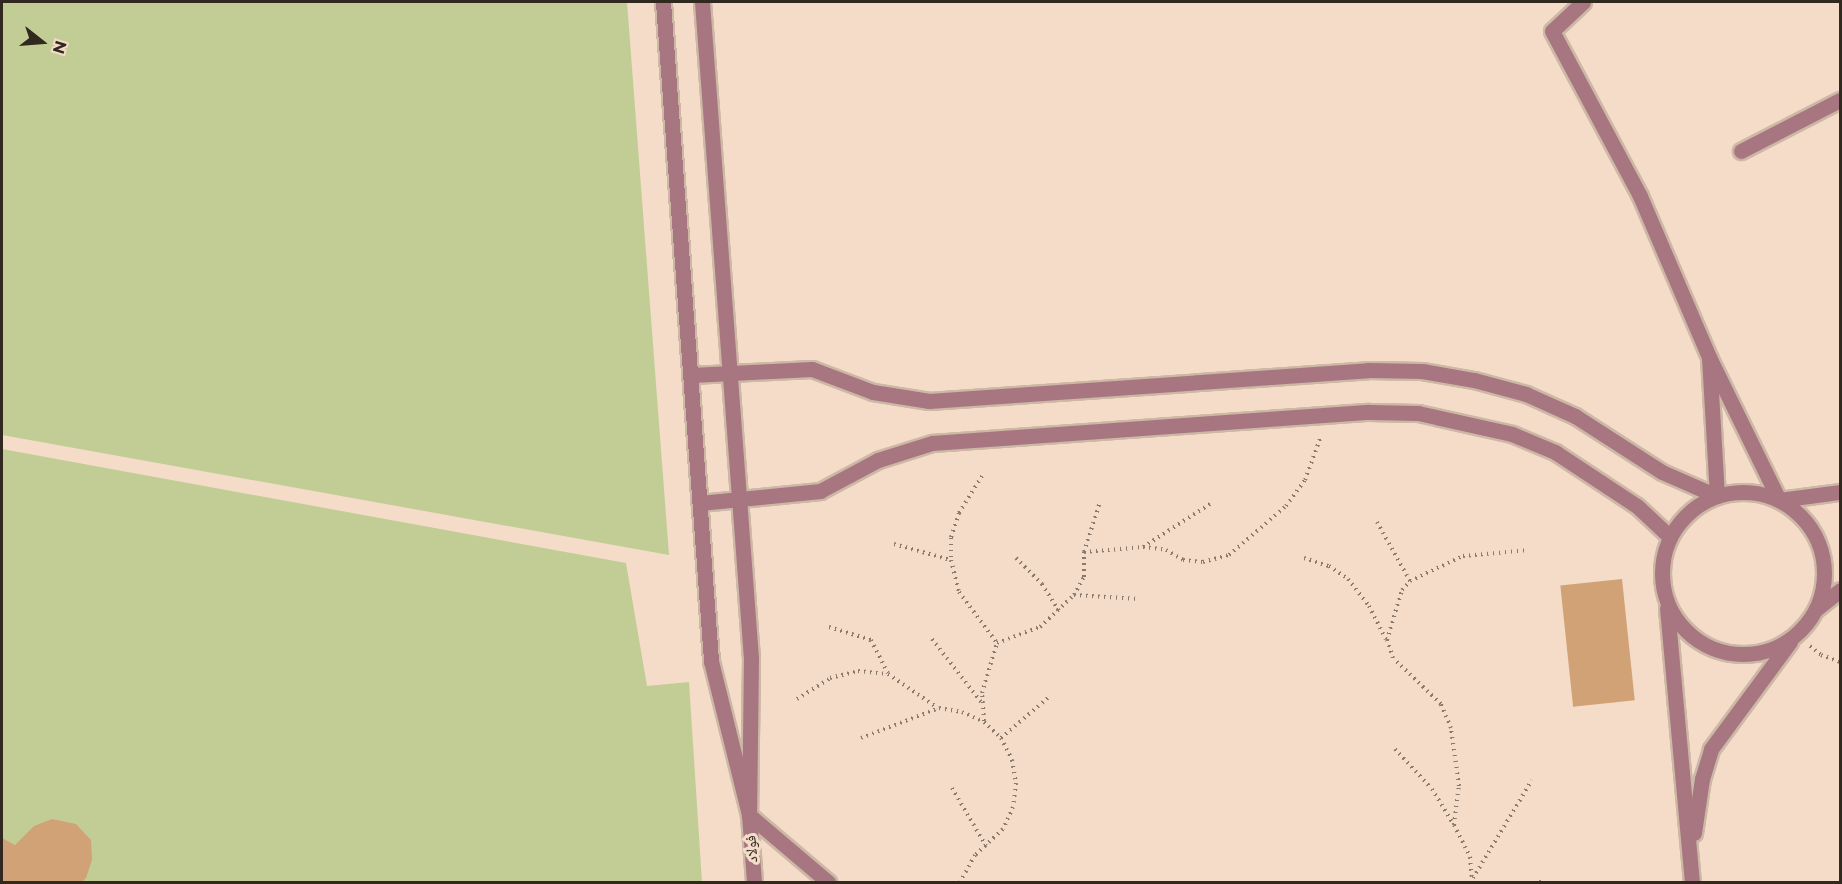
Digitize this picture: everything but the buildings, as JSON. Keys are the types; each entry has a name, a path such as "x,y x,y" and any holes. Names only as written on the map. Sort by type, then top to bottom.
{"lane":[{"path":"663,2 711,661 749,814 828,882"},
{"path":"702,2 751,658 749,814"},
{"path":"1584,2 1552,31 1640,196 1709,357 1779,500 1800,514 1815,535 1823,559 1823,585 1816,609"},
{"path":"1741,151 1840,100"},
{"path":"1709,357 1717,496"},
{"path":"691,375 812,369 873,392 929,401 1368,369 1422,371 1474,380 1526,394 1575,416 1662,472 1717,496"},
{"path":"700,503 820,491 878,460 932,443 1326,414 1418,413 1512,434 1555,452 1637,506 1670,537"},
{"path":"1692,882 1663,557 1670,537 1682,519 1717,496 1737,492 1779,500 1840,492"},
{"path":"1690,860 1702,779 1711,749 1816,609 1840,590"},
{"path":"1666,599 1685,629 1698,641 1722,652 1748,654 1774,648 1796,634"},
{"name":"فولاد","path":"749,814 754,882"}],"path":[{"path":"1084,552 1143,547 1166,550 1183,560 1203,562 1229,555 1286,506 1305,480 1326,414"},
{"path":"982,476 959,513 951,538 951,560 959,592 997,643"},
{"path":"1143,547 1213,501"},
{"path":"984,722 983,704 987,666 997,643 1040,627 1074,595 1084,577 1084,552 1100,502"},
{"path":"1377,522 1410,580"},
{"path":"894,544 951,560"},
{"path":"1387,640 1402,590 1410,580 1463,556 1528,550"},
{"path":"1016,558 1042,584 1059,611"},
{"path":"1304,558 1329,566 1348,579 1369,606 1387,640 1393,658 1441,704 1451,728 1459,786 1454,825"},
{"path":"1074,595 1138,599"},
{"path":"829,627 871,640 888,674"},
{"path":"1796,634 1821,656 1840,663"},
{"path":"933,639 983,704"},
{"path":"797,699 830,678 858,671 888,674 939,708 962,712 984,722 1001,738 1015,776 1013,807 1002,829 975,855 960,882"},
{"path":"1001,738 1049,697"},
{"path":"861,738 939,708"},
{"path":"1395,749 1432,789 1454,825 1470,857 1472,881"},
{"path":"1472,881 1532,780"},
{"path":"952,788 986,846"}],"green space":[{"path":"2,2 627,2 669,555 2,435"},
{"path":"2,449 626,563 647,686 689,682 702,882 2,882"}]}
